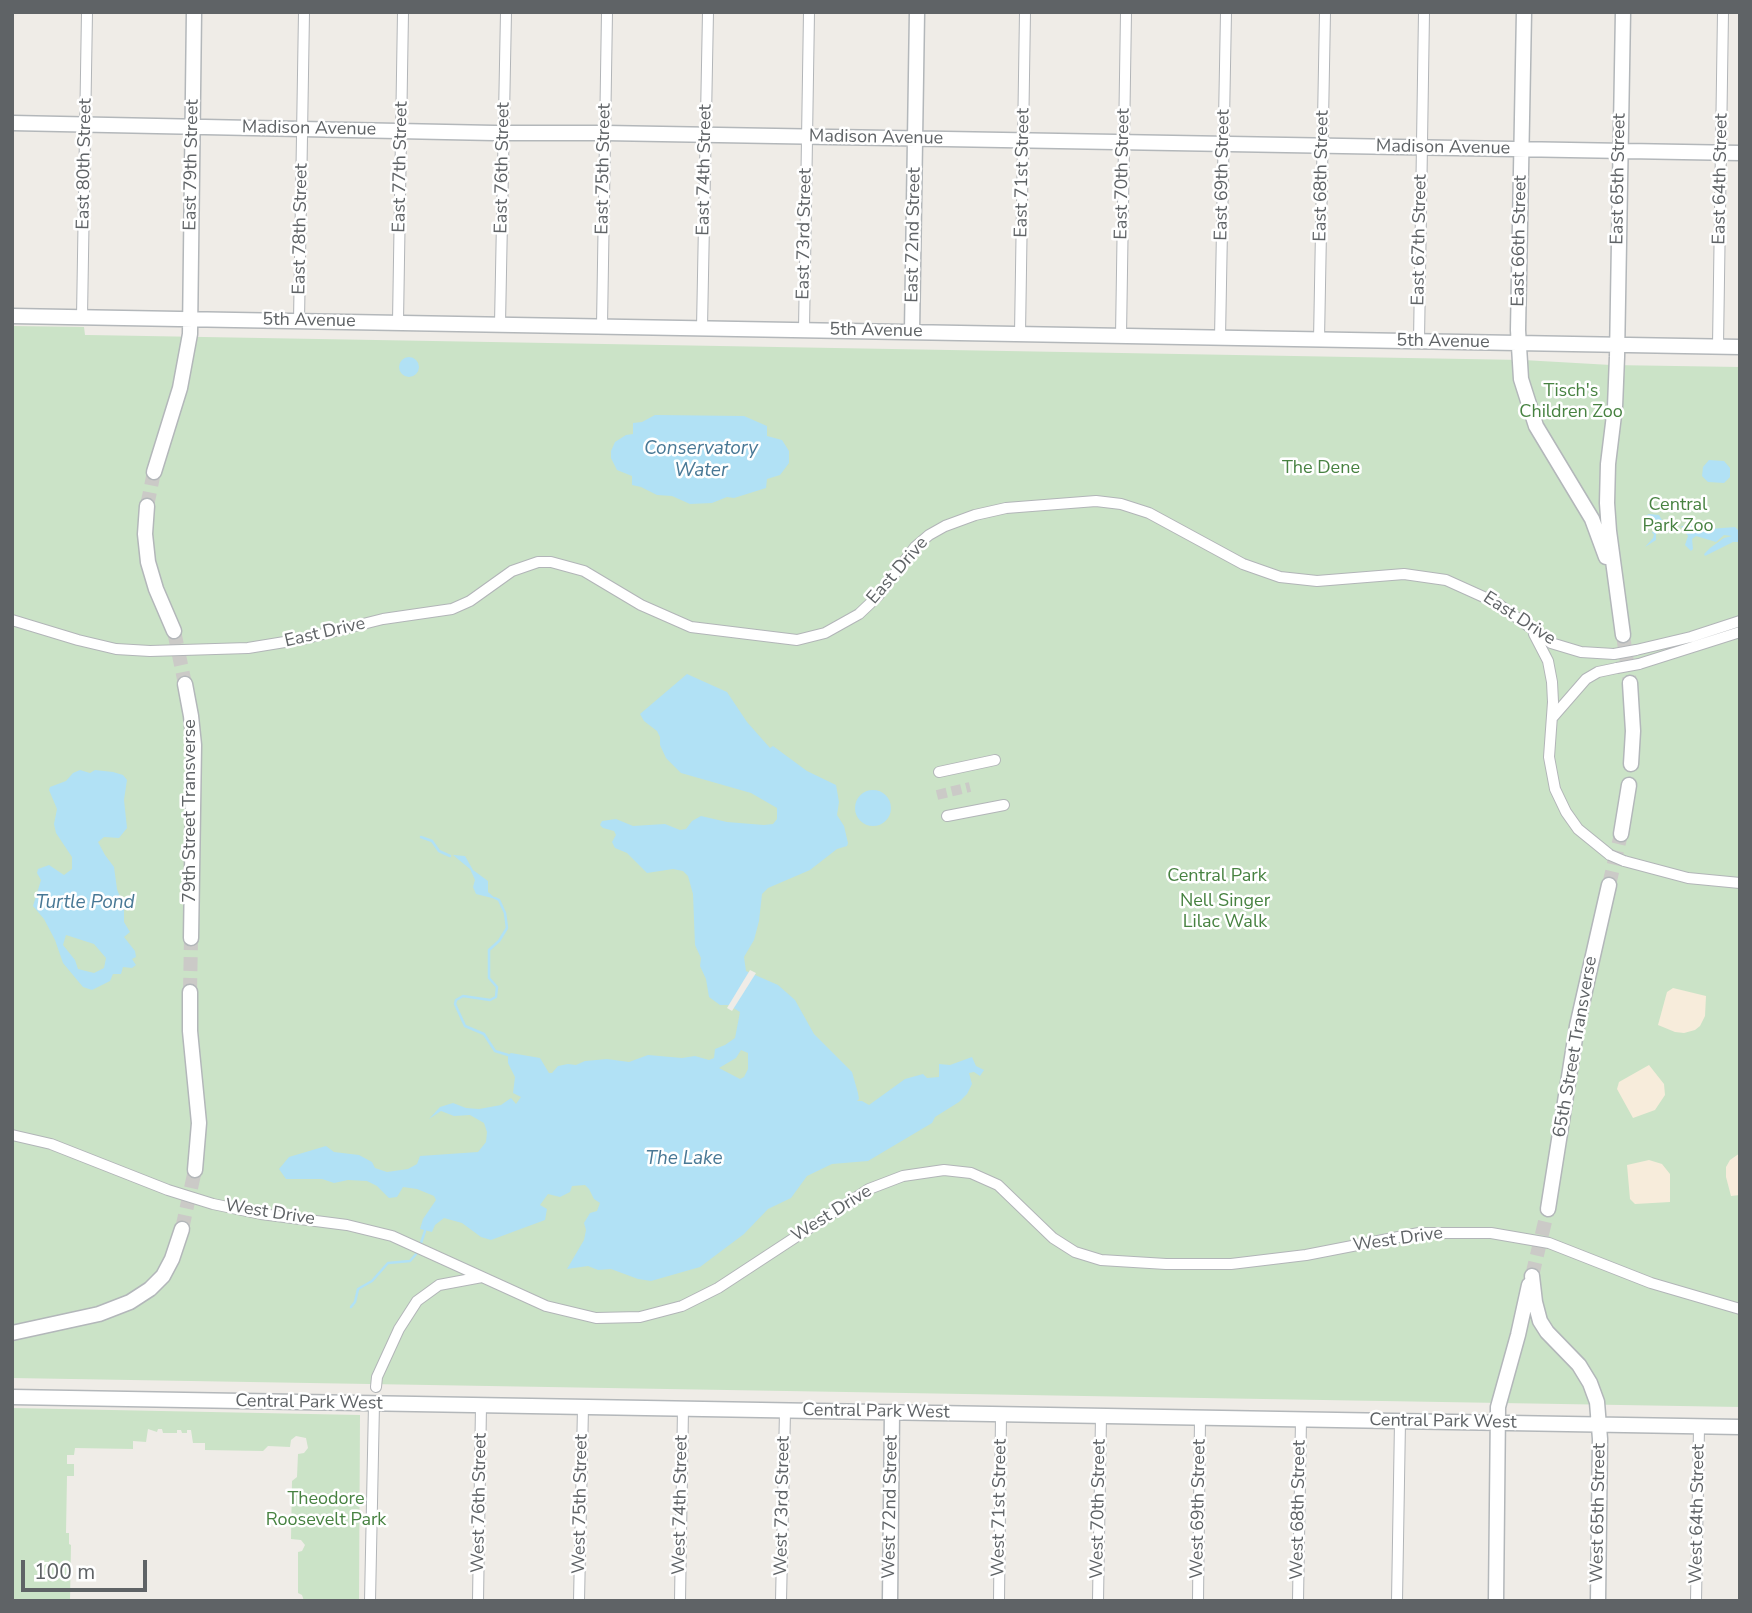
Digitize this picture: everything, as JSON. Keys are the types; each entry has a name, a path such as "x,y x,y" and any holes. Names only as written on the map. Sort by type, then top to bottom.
{"main road":[{"name":"East 79th Street","path":"190,318 194,12"},
{"name":"East 72nd Street","path":"912,332 917,12"},
{"name":"East 66th Street","path":"1519,344 1524,12"},
{"name":"East 65th Street","path":"1618,346 1623,12"},
{"name":"Madison Avenue","path":"12,122 503,133 1740,153"},
{"name":"5th Avenue","path":"12,316 1618,346 1740,346"},
{"path":"154,472 180,387 188,352 190,318"},
{"path":"1519,344 1523,390 1532,416 1595,528 1617,595"},
{"path":"1618,346 1614,419 1608,464 1608,517 1623,635"},
{"path":"146,506 148,562 174,631"},
{"path":"1630,683 1633,731 1631,764"},
{"name":"79th Street Transverse","path":"185,684 194,745 191,938"},
{"path":"1621,834 1629,785"},
{"name":"65th Street Transverse","path":"1548,1209 1577,1026 1609,885"},
{"path":"190,992 190,1031 199,1123 195,1170"},
{"path":"12,1334 99,1314 130,1302 150,1289 163,1276 182,1229"},
{"path":"1496,1601 1499,1399 1532,1276 1536,1309 1543,1326 1579,1365 1593,1390 1599,1425"},
{"name":"Central Park West","path":"12,1397 1740,1427"},
{"name":"West 72nd Street","path":"890,1601 892,1412"},
{"name":"West 65th Street","path":"1598,1601 1599,1425"}],"street":[{"name":"East 80th Street","path":"82,317 87,12"},
{"name":"East 78th Street","path":"299,321 304,12"},
{"name":"East 77th Street","path":"398,322 403,12"},
{"name":"East 76th Street","path":"500,324 506,12"},
{"name":"East 75th Street","path":"602,326 607,12"},
{"name":"East 74th Street","path":"702,328 708,12"},
{"name":"East 73rd Street","path":"804,330 809,12"},
{"name":"East 71st Street","path":"1020,334 1025,12"},
{"name":"East 70th Street","path":"1121,336 1126,12"},
{"name":"East 69th Street","path":"1220,338 1226,12"},
{"name":"East 68th Street","path":"1319,340 1325,12"},
{"name":"East 67th Street","path":"1419,341 1424,12"},
{"name":"East 64th Street","path":"1718,346 1723,12"},
{"name":"East Drive","path":"12,620 116,649 150,651 262,647 383,619 452,609 470,601 512,571 538,562 551,562 584,570 641,605 698,629 797,640 835,628 870,605 907,556 934,532 975,515 1031,505 1096,501 1140,509 1169,522 1243,565 1290,579 1317,581 1386,575 1427,576 1454,582 1512,612 1551,643 1581,652 1614,654 1636,650 1691,637 1740,621"},
{"path":"1530,628 1544,651 1550,668 1553,696 1550,765 1558,797 1578,829 1594,844 1624,861 1688,878 1740,883"},
{"path":"1552,718 1586,680 1598,672 1639,664 1740,632"},
{"path":"939,772 995,760"},
{"path":"947,816 1004,805"},
{"name":"West Drive","path":"12,1135 51,1144 168,1190 213,1204 261,1214 362,1228 419,1246 546,1306 607,1319 657,1314 682,1306 718,1288 869,1189 902,1176 944,1170 971,1173 998,1185 1053,1238 1075,1252 1101,1260 1231,1264 1306,1255 1419,1233 1491,1233 1561,1247 1633,1276 1740,1309"},
{"path":"377,1382 399,1329 417,1301 432,1289 447,1283 483,1276"},
{"path":"370,1601 374,1404"},
{"name":"West 76th Street","path":"478,1601 481,1405"},
{"name":"West 75th Street","path":"579,1601 583,1407"},
{"name":"West 74th Street","path":"680,1601 683,1408"},
{"name":"West 73rd Street","path":"781,1601 785,1411"},
{"name":"West 71st Street","path":"999,1601 1001,1415"},
{"name":"West 70th Street","path":"1098,1601 1101,1416"},
{"name":"West 69th Street","path":"1198,1601 1200,1418"},
{"name":"West 68th Street","path":"1298,1601 1301,1419"},
{"path":"1397,1601 1400,1421"},
{"name":"West 64th Street","path":"1696,1601 1699,1427"}],"green space":[{"name":"Central Park","path":"12,326 84,327 85,335 1523,360 1611,365 1740,367 1740,1407 12,1378"},
{"name":"Theodore Roosevelt Park","path":"12,1408 360,1415 359,1601 304,1601 298,1593 298,1552 302,1551 305,1545 301,1540 291,1539 292,1481 297,1477 298,1454 304,1453 308,1448 306,1438 296,1436 291,1440 290,1447 268,1446 263,1451 205,1450 205,1443 193,1443 191,1430 187,1430 187,1433 177,1430 177,1433 163,1433 162,1429 157,1432 148,1429 146,1442 133,1441 133,1449 75,1448 74,1455 67,1455 67,1464 74,1464 74,1476 67,1476 66,1533 69,1533 71,1545 70,1601 12,1601"}],"sand":[{"path":"1673,988 1706,996 1705,1016 1695,1030 1675,1032 1658,1025 1667,992"},
{"path":"1649,1065 1664,1084 1665,1095 1655,1110 1633,1118 1617,1089 1619,1082"},
{"path":"1740,1153 1740,1195 1731,1196 1726,1167 1730,1160"},
{"path":"1649,1160 1662,1164 1670,1174 1670,1202 1635,1204 1630,1199 1627,1165"}],"water":[{"path":"409,357 416,360 419,367 416,374 409,377 402,374 399,367 402,360"},
{"name":"Conservatory Water","path":"655,415 744,416 767,426 767,436 782,440 789,451 789,463 780,475 767,479 766,488 734,498 690,504 672,496 657,495 632,485 632,476 617,470 611,458 615,442 633,434 633,423 642,422"},
{"path":"1709,460 1724,461 1730,468 1730,477 1724,483 1708,482 1702,476 1703,467"},
{"path":"1659,515 1667,525 1660,525 1656,540 1645,547 1653,538 1652,533 1657,523 1646,520 1645,516"},
{"path":"1681,526 1707,526 1710,529 1735,527 1740,532 1740,542 1733,542 1705,556 1710,548 1732,536 1724,535 1716,542 1696,536 1692,539 1691,551 1685,545 1688,536"},
{"name":"The Lake","path":"687,674 727,692 747,722 770,748 773,746 807,771 836,785 839,802 837,815 844,826 847,846 837,849 810,870 768,888 762,894 754,940 744,957 746,971 778,985 795,1000 814,1034 852,1072 858,1093 857,1101 869,1105 905,1079 923,1074 927,1078 939,1077 939,1064 950,1065 972,1057 976,1066 984,1070 980,1076 974,1072 969,1073 972,1084 967,1094 935,1117 932,1123 868,1161 832,1164 807,1176 791,1198 768,1209 744,1234 700,1267 651,1281 611,1269 598,1270 588,1266 567,1269 584,1240 584,1223 590,1213 597,1211 600,1203 585,1185 572,1186 570,1192 560,1197 548,1194 540,1205 547,1209 545,1220 491,1240 481,1237 462,1223 444,1218 435,1225 432,1232 420,1229 423,1219 436,1200 434,1196 417,1189 403,1187 397,1197 389,1198 377,1186 367,1181 348,1180 334,1183 322,1179 286,1179 279,1169 289,1157 326,1146 334,1152 359,1155 372,1162 375,1168 387,1172 408,1169 417,1164 420,1156 478,1152 486,1142 484,1123 470,1115 454,1116 441,1111 429,1119 440,1107 453,1103 479,1109 501,1105 511,1098 516,1104 521,1097 513,1093 515,1077 508,1063 508,1055 511,1053 540,1058 549,1073 552,1073 558,1066 568,1064 607,1059 629,1062 648,1055 682,1058 695,1056 709,1060 714,1058 715,1049 735,1038 740,1012 729,1005 720,1005 709,997 706,979 700,966 701,958 695,945 693,894 688,876 683,871 673,869 647,873 627,853 615,848 612,842 616,835 614,831 600,825 602,821 616,819 633,826 665,824 680,830 686,829 692,821 701,816 727,822 764,825 773,824 777,819 777,808 751,793 681,773 666,758 657,731 644,721 640,714","holes":["741,1050 748,1053 748,1069 744,1077 740,1079 719,1068 736,1058"]},
{"name":"Turtle Pond","path":"80,770 90,773 95,770 113,772 123,775 127,780 124,800 127,828 119,838 104,837 98,842 114,867 117,889 124,908 124,922 130,932 124,937 135,951 136,957 132,959 136,965 132,968 123,967 121,974 113,974 110,981 92,990 83,987 63,963 44,919 33,906 41,880 38,869 49,865 64,875 72,869 72,857 56,833 54,824 57,809 49,790 50,787 66,781","holes":["66,935 94,944 106,958 104,968 94,973 78,969 75,960 63,945"]},
{"path":"873,790 885,796 891,808 885,820 873,826 861,820 855,808 861,796"},
{"path":"453,855 465,856 473,870 488,881 488,892 496,899 476,894 473,887 475,880 470,869"}],"pier":[{"path":"750,970 756,973 732,1011 727,1008"}],"waterway":[{"path":"421,837 432,841 439,851 450,856"},
{"path":"495,898 499,900 505,913 507,928 489,950 489,978 497,987 496,997 490,1000 463,996 456,1000 455,1004 465,1026 484,1034 495,1051 508,1055"},
{"path":"420,1246 425,1231"},
{"path":"351,1307 358,1289 372,1281 388,1263 410,1261 417,1253"}],"tunnel":[{"path":"147,506 154,472"},
{"path":"174,631 185,684"},
{"path":"1623,635 1630,683"},
{"path":"937,795 970,787"},
{"path":"1609,885 1621,834"},
{"path":"190,992 191,938"},
{"path":"182,1229 195,1170"},
{"path":"1532,1276 1548,1209"}],"park label":[{"name":"Tisch's Children Zoo","path":"1571,402"},
{"name":"The Dene","path":"1321,469"},
{"name":"Central Park Zoo","path":"1678,516"},
{"name":"Nell Singer Lilac Walk","path":"1225,912"}]}
